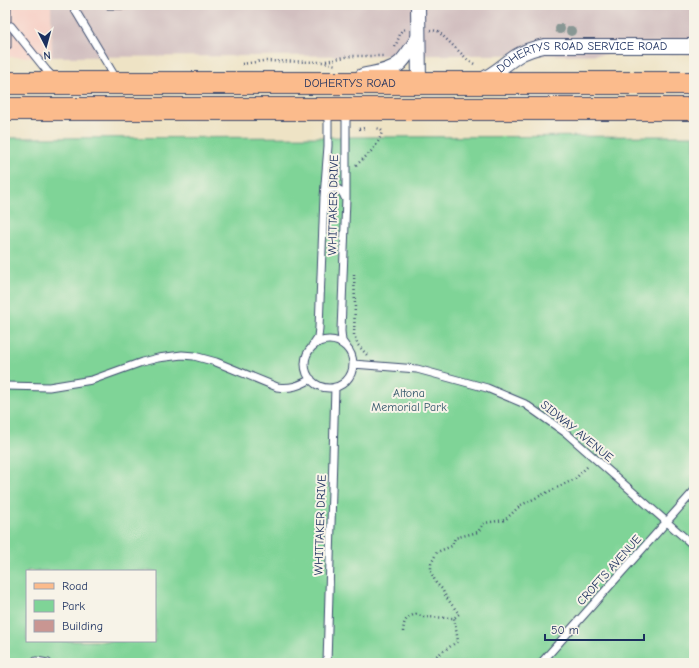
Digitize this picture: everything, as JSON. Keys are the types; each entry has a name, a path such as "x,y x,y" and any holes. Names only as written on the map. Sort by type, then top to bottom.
{"main road":[{"path":"336,82 337,109"},
{"name":"DOHERTYS ROAD","path":"5,83 694,83"},
{"path":"419,84 419,108"},
{"path":"5,109 694,108"}],"street":[{"path":"418,5 419,84"},
{"path":"336,82 393,68 404,59 418,38"},
{"name":"DOHERTYS ROAD SERVICE ROAD","path":"475,83 490,76 524,52 544,46 694,46"}],"lane":[{"path":"72,5 119,83"},
{"path":"11,26 47,71 59,83"},
{"name":"WHITTAKER DRIVE","path":"312,346 318,337 319,328 324,197 328,146 337,109"},
{"name":"WHITTAKER DRIVE","path":"337,109 346,198 341,331 342,342 347,348"},
{"path":"324,197 328,191 334,188 341,191 346,198"},
{"path":"330,340 339,342 347,348 353,364 352,372 342,384 330,388 320,386 310,379 306,373 304,364 307,354 312,346 320,341 330,340"},
{"path":"5,386 49,387 92,380 142,362 182,355 194,356 216,362 277,387 296,387 310,379"},
{"name":"SIDWAY AVENUE","path":"353,364 417,369 487,388 525,404 566,433 694,546"},
{"name":"WHITTAKER DRIVE","path":"327,663 335,387"},
{"name":"CROFTS AVENUE","path":"541,663 694,491"},
{"path":"36,661 48,663"}],"path":[{"path":"324,62 345,57 387,56"},
{"path":"352,169 373,150 382,133 380,129 377,128 359,128"},
{"path":"354,268 355,338 358,345 366,354 372,357 384,357 385,366"},
{"path":"403,632 404,624 408,617 416,614 424,617 454,618 459,614 442,589 436,583 431,572 431,564 437,552 452,546 455,538 478,532 484,522 505,520 521,505 575,479 595,459"},
{"path":"434,663 434,657 458,641 454,618"}],"shaded area":[{"path":"5,5 51,5 52,57 5,57"},
{"path":"51,5 694,5 694,54 52,57"}],"green space":[{"name":"Altona Memorial Park","path":"694,136 694,663 5,663 5,138"}],"building":[{"path":"5,5 11,5 11,48 5,48"},
{"path":"107,5 128,5 128,9 107,9"}]}
